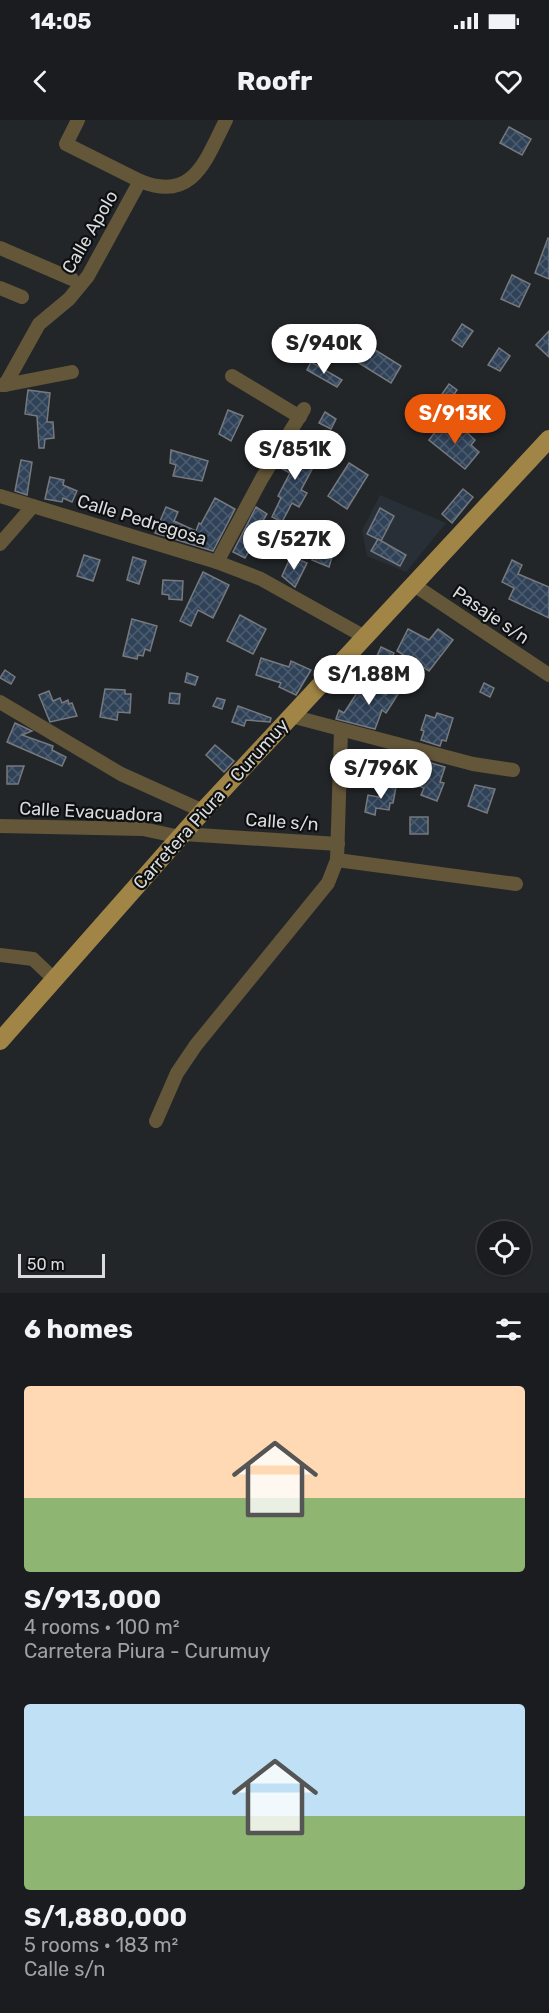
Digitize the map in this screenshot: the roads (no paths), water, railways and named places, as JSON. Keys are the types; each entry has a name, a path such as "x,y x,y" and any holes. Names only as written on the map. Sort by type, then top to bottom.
{"main road":[{"name":"Carretera Piura - Curumuy","path":"0,1041 203,811 549,439"}],"street":[{"name":"Calle Apolo","path":"78,120 66,144 140,181 168,187 186,183 199,173 225,120"},
{"name":"Calle Apolo","path":"3,385 39,324 69,299 88,276 140,181"},
{"path":"0,248 72,279"},
{"path":"0,288 22,297"},
{"name":"Calle Apolo","path":"3,385 72,372"},
{"path":"217,562 262,478 302,413 232,376"},
{"name":"Calle Pedregosa","path":"0,496 217,562 261,579 365,637"},
{"path":"0,544 33,506"},
{"name":"Pasaje s/n","path":"414,585 549,675"},
{"path":"0,702 121,774 203,811"},
{"path":"291,716 473,764 513,770"},
{"name":"Calle s/n","path":"182,836 338,844 341,730"},
{"name":"Calle Evacuadora","path":"0,826 143,829 182,836"},
{"path":"156,1121 177,1073 196,1045 328,883 337,860 338,844"},
{"path":"337,860 516,884"},
{"path":"0,955 33,959 54,979"}]}
